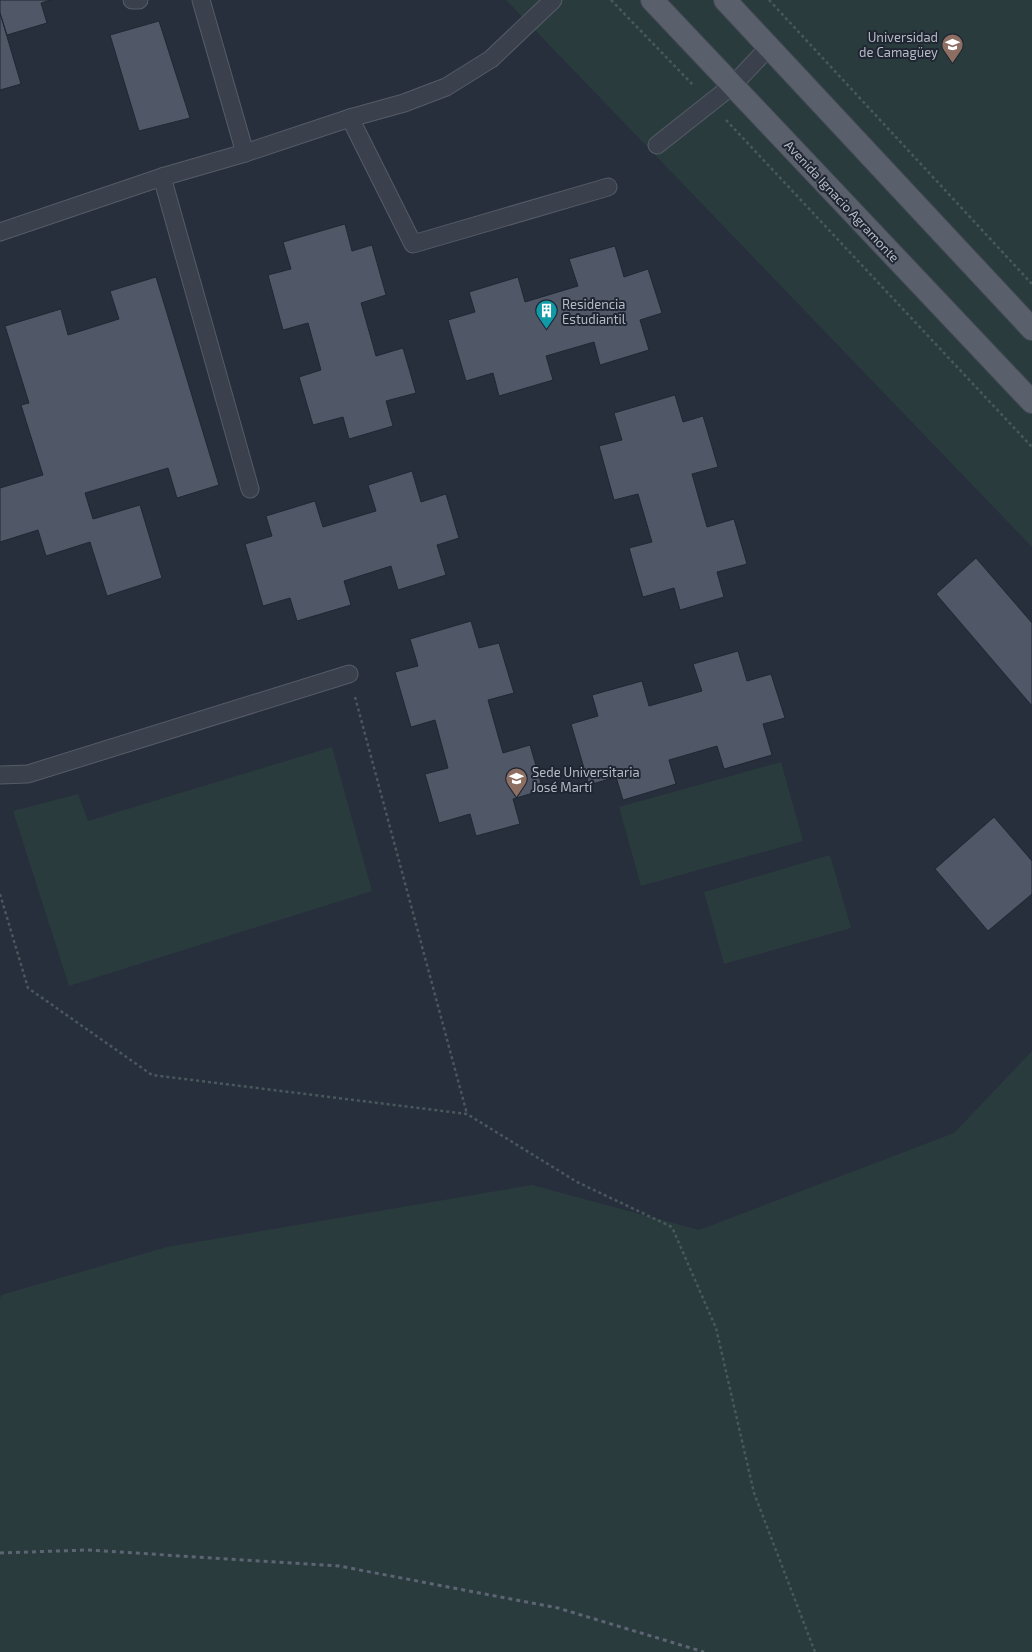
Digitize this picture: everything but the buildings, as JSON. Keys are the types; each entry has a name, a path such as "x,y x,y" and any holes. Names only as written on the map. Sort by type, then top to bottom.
{"main road":[{"name":"Avenida Ignacio Agramonte","path":"652,0 1032,402"},
{"path":"725,0 1032,329"}],"lane":[{"path":"132,0 139,0"},
{"path":"201,0 245,153"},
{"path":"0,232 162,177 245,153 350,118 404,103 446,87 491,59 553,0"},
{"path":"658,145 733,85 769,47"},
{"path":"350,118 413,244 608,186"},
{"path":"162,177 250,489"},
{"path":"0,775 28,774 349,674"}],"path":[{"path":"611,0 710,103 1032,447"},
{"path":"769,0 1032,284"},
{"path":"349,674 467,1114"},
{"path":"0,894 28,988 152,1075 467,1114 577,1182 672,1226 716,1328 754,1493 815,1652"}],"shaded area":[{"path":"506,0 1032,0 1032,547"},
{"path":"332,747 372,891 69,986 13,811 78,794 88,821"},
{"path":"781,762 803,841 641,886 619,807"},
{"path":"830,855 851,928 724,964 704,892"},
{"path":"1032,1051 1032,1652 0,1652 1,1295 167,1247 532,1185 699,1230 954,1133"}],"railway":[{"path":"0,1553 87,1550 339,1566 558,1608 704,1652"}],"place":[{"name":"Universidad de Camagüey","path":"953,64"},
{"name":"Residencia Estudiantil","path":"547,330"},
{"name":"Sede Universitaria José Martí","path":"516,798"}]}
